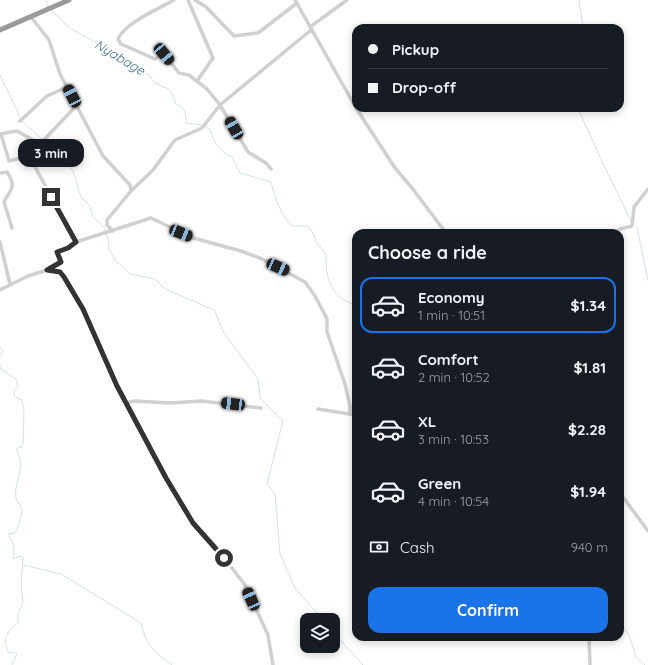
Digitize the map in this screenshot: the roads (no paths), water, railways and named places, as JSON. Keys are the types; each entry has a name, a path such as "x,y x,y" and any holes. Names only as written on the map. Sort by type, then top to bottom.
{"highway":[{"path":"0,30 69,0"}],"street":[{"path":"174,0 141,18 126,29 118,39 121,44 145,53 155,59 164,54 179,73 189,74 220,104 248,152 266,163 271,169"},
{"path":"188,0 212,58 197,81"},
{"path":"195,0 206,7 234,36 258,33 296,2 352,101"},
{"path":"112,231 106,225 107,220 131,191 153,170 175,140 202,128 220,104 347,0"},
{"path":"31,17 49,40 60,74 103,156 127,181 130,185 131,191"},
{"path":"20,121 47,96 67,87"},
{"path":"76,106 41,144 17,131 1,134 8,161 29,156 76,242"},
{"path":"359,112 395,168 443,229"},
{"path":"0,173 6,172 12,186 12,192 4,202 12,228"},
{"path":"620,229 630,228 632,226 634,207 648,189"},
{"path":"0,290 10,284 47,270 61,262 57,252 68,248 76,242 150,218 193,238 241,251 288,271 305,282 315,296 327,319 327,332 345,384 350,406 350,414 318,409"},
{"path":"0,242 10,284"},
{"path":"47,270 60,272 76,296 126,403 166,478 193,523 215,546 245,585 268,635 273,665"},
{"path":"126,403 134,401 165,403 202,401 260,408"},
{"path":"624,498 648,531"},
{"path":"589,641 590,665"}],"waterway":[{"name":"Nyabage","path":"46,0 48,6"},
{"path":"579,0 582,24"},
{"name":"Nyabage","path":"51,10 70,28 104,47 115,57 139,71 148,74 155,83 171,92 176,104 184,111 186,123 202,125"},
{"path":"0,75 22,121 43,140"},
{"path":"580,112 631,221"},
{"name":"Nyabage","path":"205,126 211,131 218,147 224,153 232,157 240,173 271,182 278,206 292,226 307,226 312,231 317,243 326,255 327,274 334,291 338,296 352,304"},
{"path":"45,142 73,171 81,197 90,206 93,217 104,227 105,231"},
{"path":"637,227 648,281"},
{"path":"106,234 109,241 108,247 115,260 130,274 155,279 165,289 214,310 224,333 258,379 260,398 283,421 267,484 275,494 280,554 295,588 317,613"},
{"path":"0,347 3,351 0,356"},
{"path":"0,366 1,369 16,379 18,386 14,391 14,396 22,400 24,411 23,443 22,447 17,448 21,463 16,486 16,498 22,511 19,525 15,533 8,534 14,545 13,559 20,556 23,558 21,585 23,602 18,614 18,623 6,636 6,644 9,653 13,652 17,654 12,665"},
{"path":"23,565 61,574 141,623 148,643 155,652 172,665"},
{"name":"Nyabage","path":"624,628 629,635 636,657 645,665"},
{"path":"340,640 363,665"}]}
